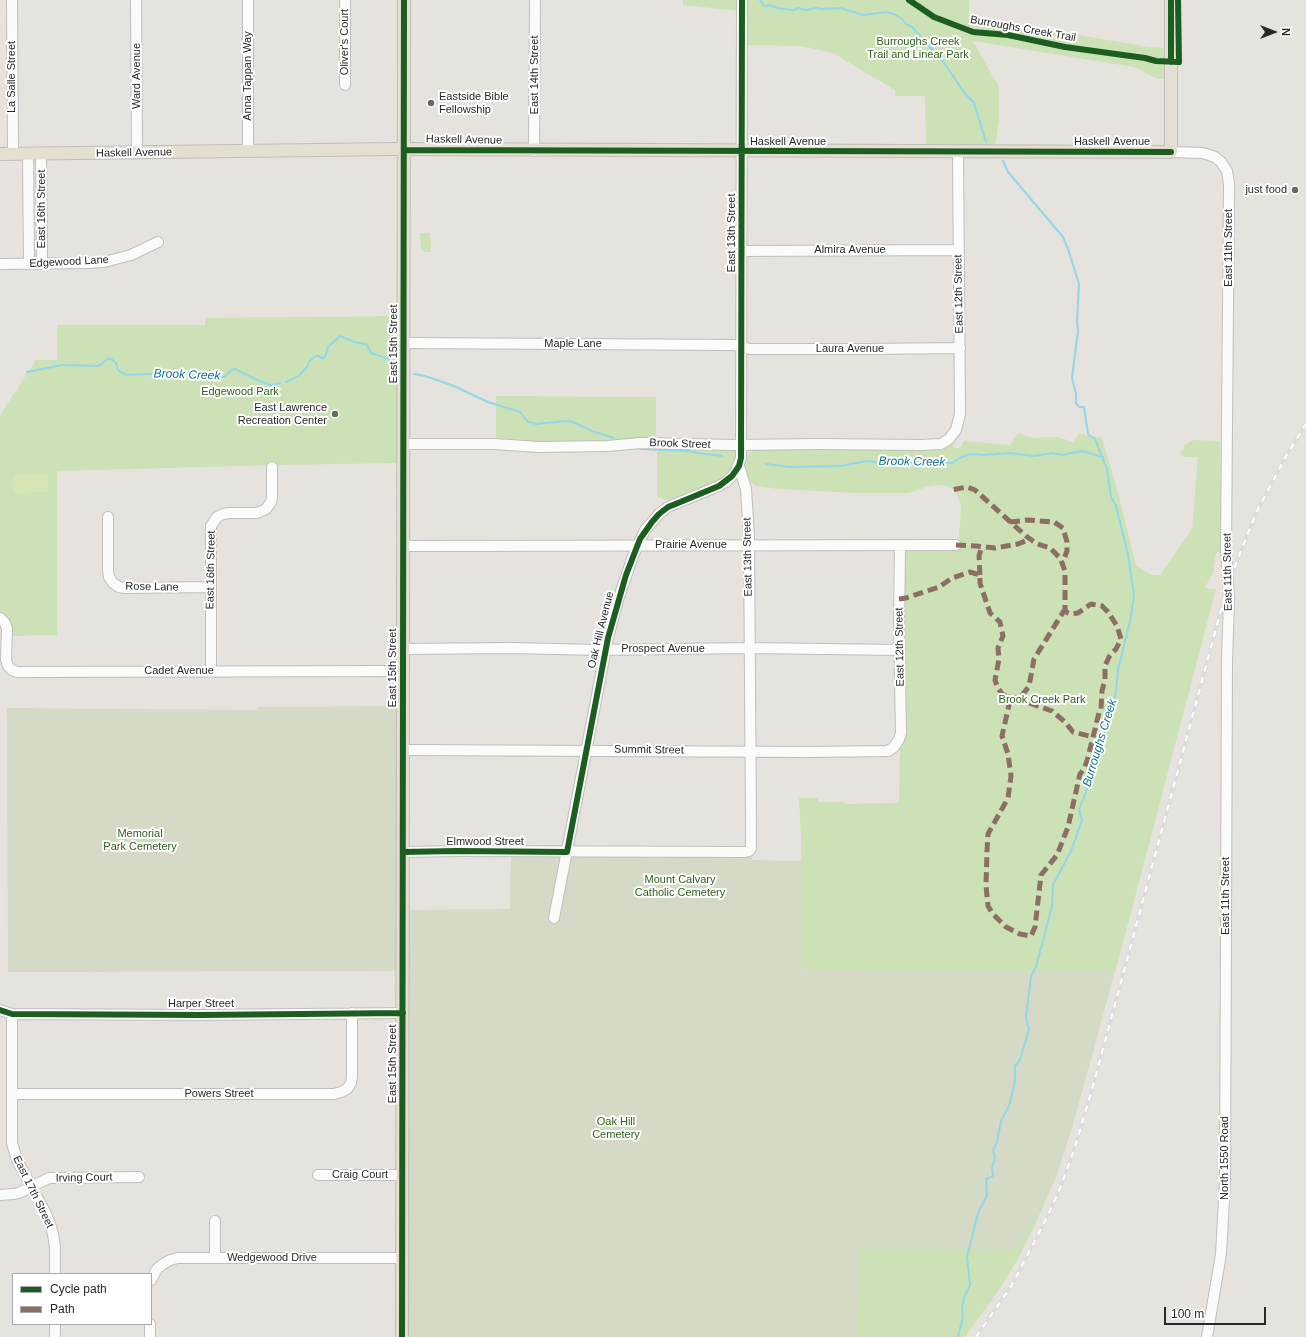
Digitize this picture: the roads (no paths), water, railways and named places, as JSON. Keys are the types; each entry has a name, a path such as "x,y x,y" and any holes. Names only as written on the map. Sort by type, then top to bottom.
{"main road":[{"name":"East 15th Street","path":"402,1337 404,0"},
{"path":"1171,0 1171,152"},
{"name":"Haskell Avenue","path":"0,154 404,150 1171,152"}],"street":[{"name":"La Salle Street","path":"12,0 13,154"},
{"name":"Ward Avenue","path":"136,0 137,153"},
{"name":"Anna Tappan Way","path":"248,0 248,151"},
{"name":"Oliver's Court","path":"345,0 345,85"},
{"name":"East 14th Street","path":"534,151 535,0"},
{"name":"East 13th Street","path":"742,0 741,458 739,466 746,488 749,545 751,827 751,848 749,851"},
{"name":"East 12th Street","path":"953,435 958,426 960,414 958,152"},
{"name":"Haskell Avenue","path":"1171,152 1208,154 1221,162 1224,166"},
{"name":"East 16th Street","path":"28,154 29,264"},
{"name":"East 16th Street","path":"41,154 42,264"},
{"name":"East 11th Street","path":"1224,166 1229,184 1226,549 1229,598 1227,671 1227,978"},
{"name":"Edgewood Lane","path":"0,264 104,262 131,255 158,242"},
{"name":"Almira Avenue","path":"742,251 959,250"},
{"name":"Maple Lane","path":"404,344 741,346"},
{"name":"Laura Avenue","path":"741,346 750,349 960,348"},
{"name":"Brook Street","path":"403,444 494,444 539,447 608,446 646,443 741,446 819,444 936,445 945,442 953,435"},
{"name":"Oak Hill Avenue","path":"554,918 606,649 618,600 637,546 645,530 659,514 673,505 719,486 732,476 739,466"},
{"name":"East 16th Street","path":"211,671 211,526 217,517 223,514 257,513 266,509 271,502 272,497 272,467"},
{"name":"Rose Lane","path":"108,517 108,571 109,577 113,583 124,588 211,587"},
{"name":"Prairie Avenue","path":"403,546 956,545"},
{"name":"East 12th Street","path":"894,747 901,733 899,625 900,546"},
{"name":"Cadet Avenue","path":"0,618 6,623 6,660 8,666 12,670 18,672 403,671"},
{"name":"Prospect Avenue","path":"403,649 749,648 900,650"},
{"name":"Summit Street","path":"403,750 888,751 894,747"},
{"name":"Elmwood Street","path":"403,852 749,851"},
{"name":"North 1550 Road","path":"1207,1337 1221,1254 1224,1212 1227,978"},
{"name":"Harper Street","path":"0,1010 12,1014 403,1013"},
{"name":"Powers Street","path":"12,1094 326,1094 341,1092 347,1089 351,1083 352,1077 352,1013"},
{"name":"East 17th Street","path":"12,1014 12,1143 17,1160 45,1212 53,1234 55,1247 55,1273"},
{"name":"Craig Court","path":"318,1175 402,1175"},
{"name":"Irving Court","path":"0,1195 20,1193 49,1178 140,1177"},
{"path":"215,1221 215,1258"},
{"name":"Wedgewood Drive","path":"152,1278 157,1269 170,1260 178,1258 402,1258"},
{"path":"54,1325 54,1337"},
{"path":"150,1325 150,1337"}],"waterway":[{"name":"Burroughs Creek","path":"760,0 764,6 769,5 777,8 793,10 799,8 805,10 817,8 840,8 863,15 886,12 894,14 902,19 906,24 912,27 945,64 963,91 974,103 986,142"},
{"name":"Burroughs Creek","path":"958,1337 963,1317 962,1307 965,1295 970,1285 967,1257 978,1213 987,1195 986,1179 993,1176 992,1168 995,1157 993,1150 997,1142 1001,1121 1009,1106 1015,1081 1015,1066 1020,1060 1029,1029 1026,1018 1031,976 1036,967 1052,906 1053,885 1071,851 1082,820 1079,810 1090,781 1095,756 1102,743 1109,721 1116,692 1118,670 1131,617 1134,595 1128,554 1116,506 1111,497 1107,469 1095,439 1088,434 1084,407 1079,407 1076,403 1076,394 1072,378 1078,331 1077,321 1079,284 1063,237 1008,172 1003,161"},
{"name":"Brook Creek","path":"286,382 299,376 314,357 325,357 328,347 340,336 354,342 366,344 371,353 389,359 396,370"},
{"name":"Brook Creek","path":"27,372 62,365 98,366 110,358 116,363 118,370 126,375 168,373 180,375 189,373 194,376 224,377 235,369 271,385 280,383"},
{"name":"Brook Creek","path":"414,374 425,376 454,386 488,402 520,412 528,422 537,424 565,421 573,422 592,431 614,438"},
{"name":"Brook Creek","path":"641,449 689,451 722,456"},
{"name":"Brook Creek","path":"766,464 789,467 840,466 867,461 883,463 899,461 907,463 952,463 969,454 984,455 1010,453 1035,456 1052,453 1062,455 1082,451 1103,457"}],"railway":[{"path":"976,1337 1012,1285 1059,1191 1074,1150 1093,1086 1228,584 1256,513 1286,456 1306,424"}],"place":[{"name":"Eastside Bible Fellowship","path":"431,103"},
{"name":"just food","path":"1295,190"},
{"name":"East Lawrence Recreation Center","path":"335,414"}],"park label":[{"name":"Burroughs Creek Trail and Linear Park","path":"918,48"},
{"name":"Edgewood Park","path":"240,392"},
{"name":"Brook Creek Park","path":"1042,700"},
{"name":"Memorial Park Cemetery","path":"140,840"},
{"name":"Mount Calvary Catholic Cemetery","path":"680,886"},
{"name":"Oak Hill Cemetery","path":"616,1128"}]}
